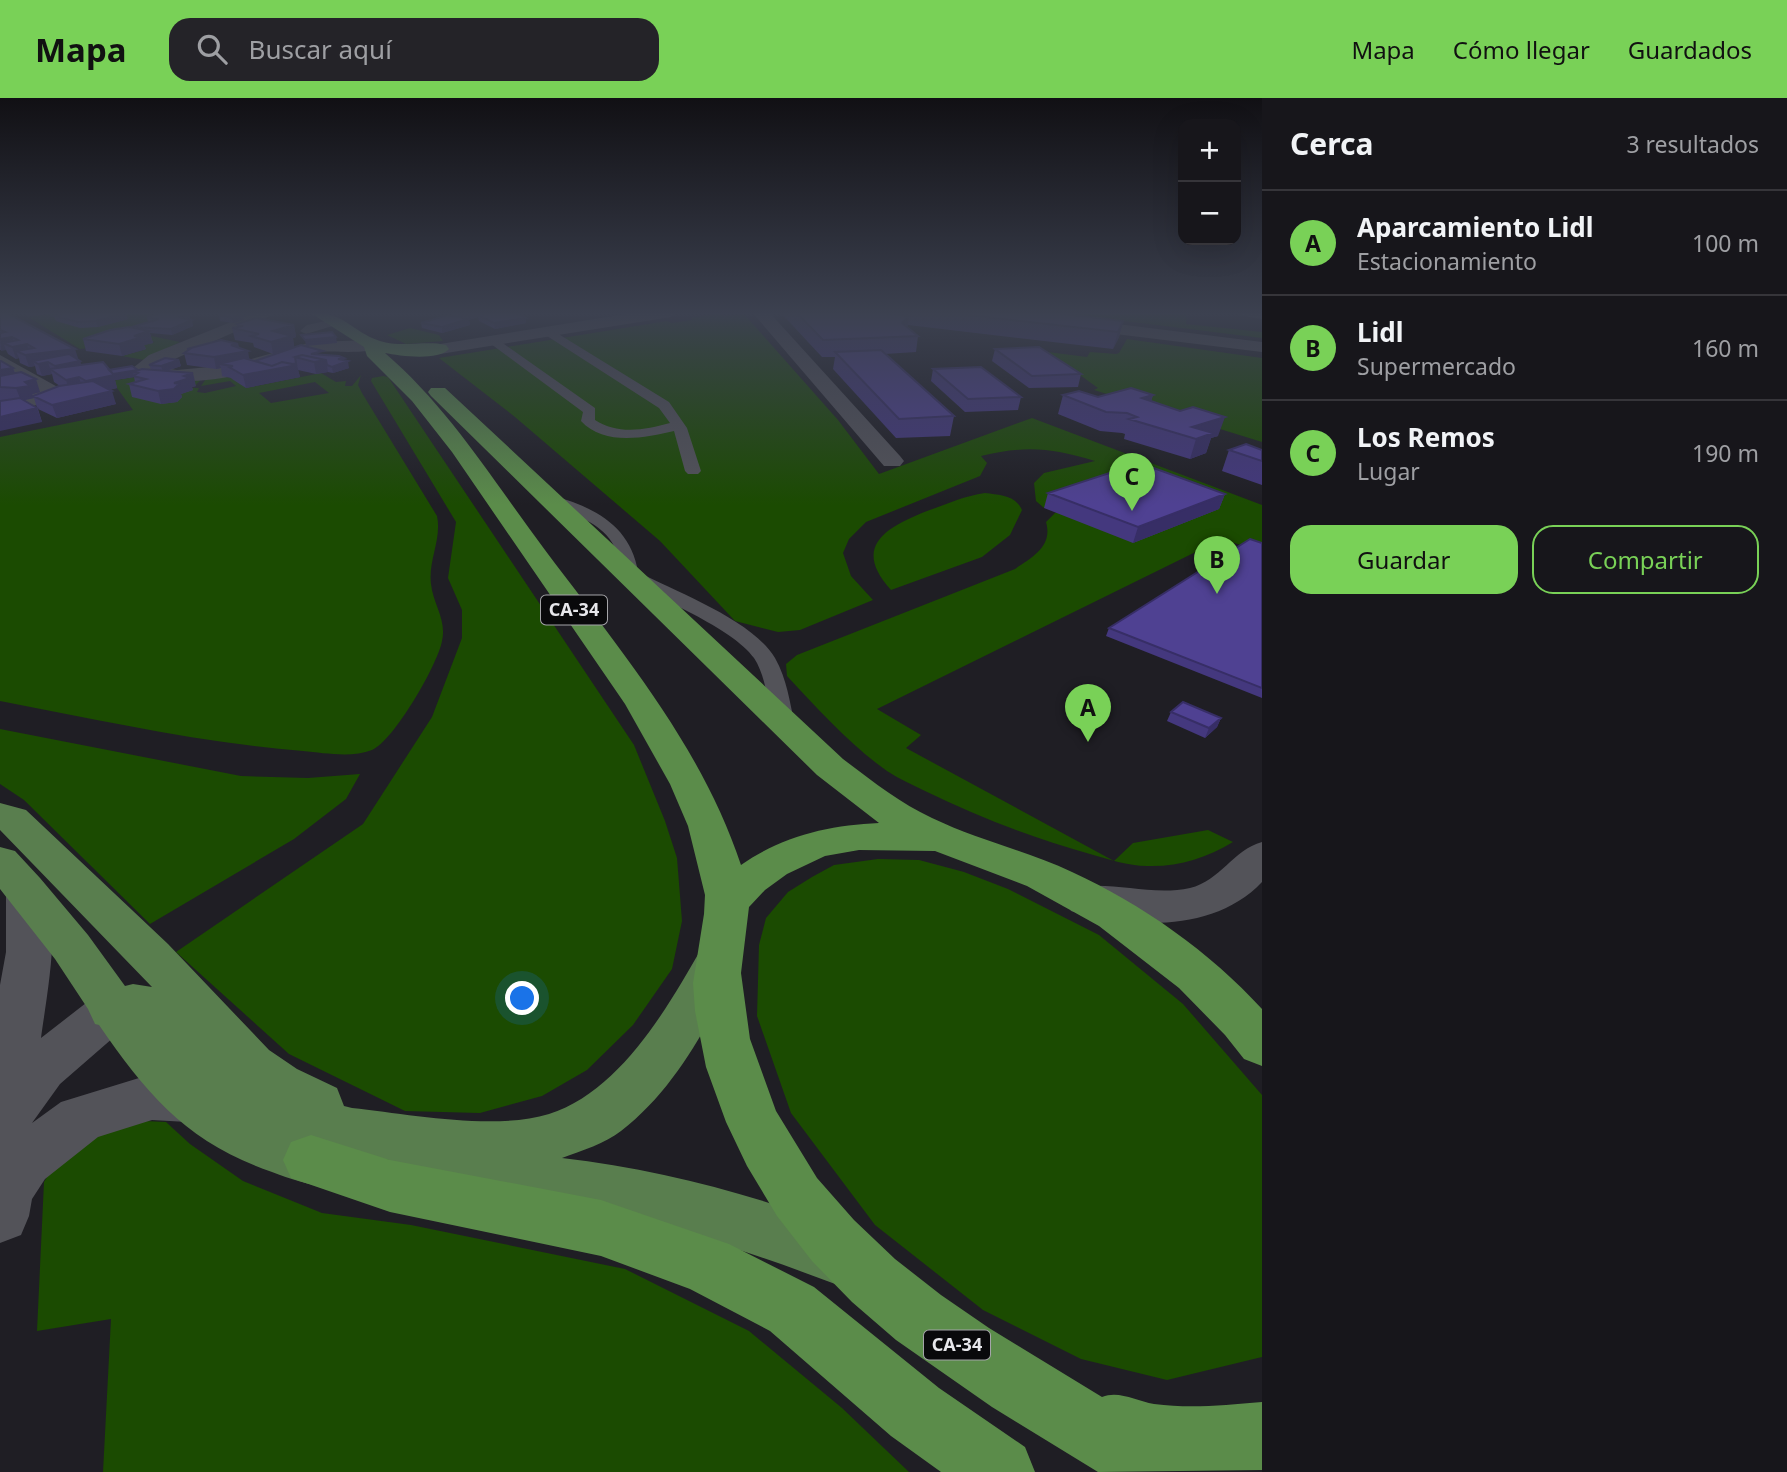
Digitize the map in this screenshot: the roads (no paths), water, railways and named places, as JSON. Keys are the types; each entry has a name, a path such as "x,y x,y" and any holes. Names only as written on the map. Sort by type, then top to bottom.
{"highway":[{"name":"CA-34","path":"398,376 424,401 670,745 710,829 727,904 717,980 721,1030 737,1081 756,1126 797,1196 851,1261 939,1333 1164,1472"},
{"path":"421,376 784,726 830,767 881,806 917,827 1027,869 1137,930 1215,992 1262,1045"},
{"path":"727,904 753,877 784,856 827,843 861,836 892,835 958,844"},
{"path":"311,1160 390,1186 601,1228 707,1265 792,1309 915,1412 1000,1472"},
{"name":"CA-34","path":"1073,1417 1145,1437 1187,1443 1262,1436"}],"main road":[{"path":"0,816 12,819 152,956 251,1065 278,1085 395,1135"},
{"path":"14,877 92,977 112,1010 187,1099 224,1125 266,1148 311,1160 359,1162 595,1189 726,1217 851,1261"},
{"path":"112,1010 133,1003 152,1008 201,1063 238,1096 293,1118 352,1132 461,1144 519,1144 554,1137 601,1116 644,1076 683,1025 718,961"}],"street":[{"path":"0,409 56,394 24,376"},
{"path":"817,376 892,461"},
{"path":"1087,900 1137,907 1194,902 1226,889 1262,856"},
{"path":"2,1133 29,952 14,877"},
{"path":"2,1133 21,1091 49,1061 112,1010"},
{"path":"1,1207 12,1179 25,1161 80,1119 152,1097 187,1099"}],"lane":[{"path":"542,376 590,411 588,421 593,425 629,434 678,425"},
{"path":"618,376 664,405 678,425 693,471"}],"place":[{"name":"Los Remos","path":"1132,511"},
{"name":"Lidl","path":"1217,594"},
{"name":"Aparcamiento Lidl","path":"1088,742"}]}
